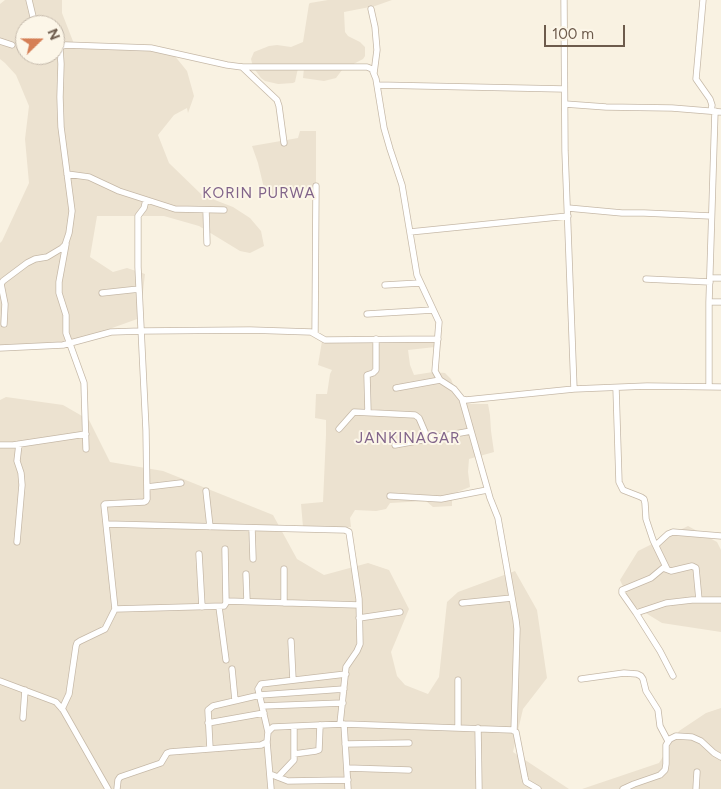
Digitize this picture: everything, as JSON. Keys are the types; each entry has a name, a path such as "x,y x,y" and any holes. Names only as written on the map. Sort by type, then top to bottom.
{"street":[{"path":"29,0 33,15"},
{"path":"564,0 565,151 574,389"},
{"path":"703,0 696,79 716,111 711,216 709,386"},
{"path":"371,8 377,50 374,73"},
{"path":"0,41 12,45"},
{"path":"65,45 151,48 242,67 367,67 372,69 377,84 390,149 402,185 416,272 439,322 435,371 440,380 454,388 462,399 498,518 517,629 514,731 526,789"},
{"path":"62,65 60,96 62,128 72,211 58,288 66,315 66,331 84,383 86,449"},
{"path":"242,67 277,100 284,143"},
{"path":"377,84 564,89"},
{"path":"565,104 716,111"},
{"path":"67,174 89,177 119,191 175,209 224,210"},
{"path":"315,334 316,186"},
{"path":"62,709 70,694 77,643 105,629 115,609 104,505 145,502 147,499 138,216 143,210 146,200"},
{"path":"568,208 622,213 711,216"},
{"path":"206,210 207,243"},
{"path":"410,232 568,216"},
{"path":"4,324 5,304 2,281 27,263 35,259 47,257 62,248 66,242"},
{"path":"646,279 710,280 721,278"},
{"path":"385,285 420,282"},
{"path":"102,293 139,289"},
{"path":"709,302 721,302"},
{"path":"367,314 433,310"},
{"path":"0,348 70,344 111,332 141,331 311,332 325,340 438,338"},
{"path":"368,412 367,375 376,370 376,339"},
{"path":"396,388 440,380"},
{"path":"462,399 574,389 721,386"},
{"path":"616,388 619,482 623,490 644,499 646,519 667,569"},
{"path":"339,429 354,412 415,415 419,418 428,439"},
{"path":"395,445 471,431"},
{"path":"0,444 19,444 86,434"},
{"path":"17,542 22,485 21,472 17,461 19,444"},
{"path":"147,487 181,483"},
{"path":"390,496 441,499 488,490"},
{"path":"206,491 210,527"},
{"path":"106,524 345,530 349,532 360,618 359,648 346,668 343,703 342,724 346,744 348,789"},
{"path":"252,528 252,559"},
{"path":"656,545 671,532 721,536"},
{"path":"115,609 220,607 225,605 225,549"},
{"path":"199,554 202,607"},
{"path":"672,676 660,651 622,590 651,578 662,569 665,568 671,571 692,566 696,568 699,600"},
{"path":"284,569 284,602"},
{"path":"246,574 247,601"},
{"path":"462,603 512,598"},
{"path":"636,613 666,603 721,600"},
{"path":"226,601 359,605"},
{"path":"220,607 226,660"},
{"path":"360,618 400,612"},
{"path":"291,641 293,680"},
{"path":"232,669 235,700"},
{"path":"582,679 624,673 641,676 646,691 658,710 660,726 668,741"},
{"path":"272,788 267,742 268,732 258,689 260,684 346,674"},
{"path":"458,680 458,728"},
{"path":"0,681 56,702 62,709 107,789"},
{"path":"210,749 208,708 260,695 344,689"},
{"path":"23,718 25,690"},
{"path":"262,706 343,703"},
{"path":"208,723 264,713"},
{"path":"268,732 273,727 342,724 478,728 514,731"},
{"path":"294,754 318,751 320,747 320,725"},
{"path":"278,777 294,760 294,726"},
{"path":"478,728 479,789"},
{"path":"623,789 660,775 665,770 666,745 668,741 676,736 692,737 704,743 721,757"},
{"path":"117,789 120,777 161,763 167,753 170,752 261,745 267,742"},
{"path":"346,744 408,743"},
{"path":"347,768 409,770"},
{"path":"696,789 697,772"},
{"path":"270,774 288,781 348,780"},
{"path":"526,782 538,789"}],"shaded area":[{"path":"5,0 62,0 63,15 15,15 15,65 65,65 65,21 76,49 147,47 174,55 187,71 194,96 188,113 187,108 174,115 158,135 169,163 202,195 233,207 250,218 261,231 264,246 250,253 240,251 199,226 164,216 97,216 90,257 113,272 127,268 145,274 140,318 62,346 0,351 0,243 29,183 25,139 29,106 16,75 0,59 0,4"},
{"path":"328,0 392,0 375,6 344,12 345,32 365,47 363,59 342,70 336,78 324,81 303,78 304,68 298,68 295,82 293,83 278,84 261,78 253,67 251,59 254,52 269,46 291,47 303,42 309,4"},
{"path":"300,131 316,131 316,186 287,190 269,196 263,184 252,146 298,138"},
{"path":"434,338 435,347 408,350 410,365 414,375 433,372 445,373 451,379 460,402 488,404 494,452 469,459 470,487 452,494 452,506 433,507 426,501 390,503 386,509 376,511 355,510 350,518 351,527 303,527 301,504 323,502 326,420 315,418 316,394 327,394 332,370 318,365 322,341"},
{"path":"6,397 63,405 89,420 110,462 163,471 273,515 297,559 324,575 368,563 389,570 409,609 391,652 397,676 405,685 428,694 439,677 447,602 458,592 515,571 537,610 547,678 523,709 513,752 569,789 0,789 0,400"},
{"path":"688,526 717,542 721,550 721,632 662,623 631,604 620,580 638,551"},
{"path":"721,708 721,789 582,789 659,763 679,731 706,713"}],"district":[{"name":"KORIN PURWA","path":"259,194"},
{"name":"JANKINAGAR","path":"408,439"}]}
